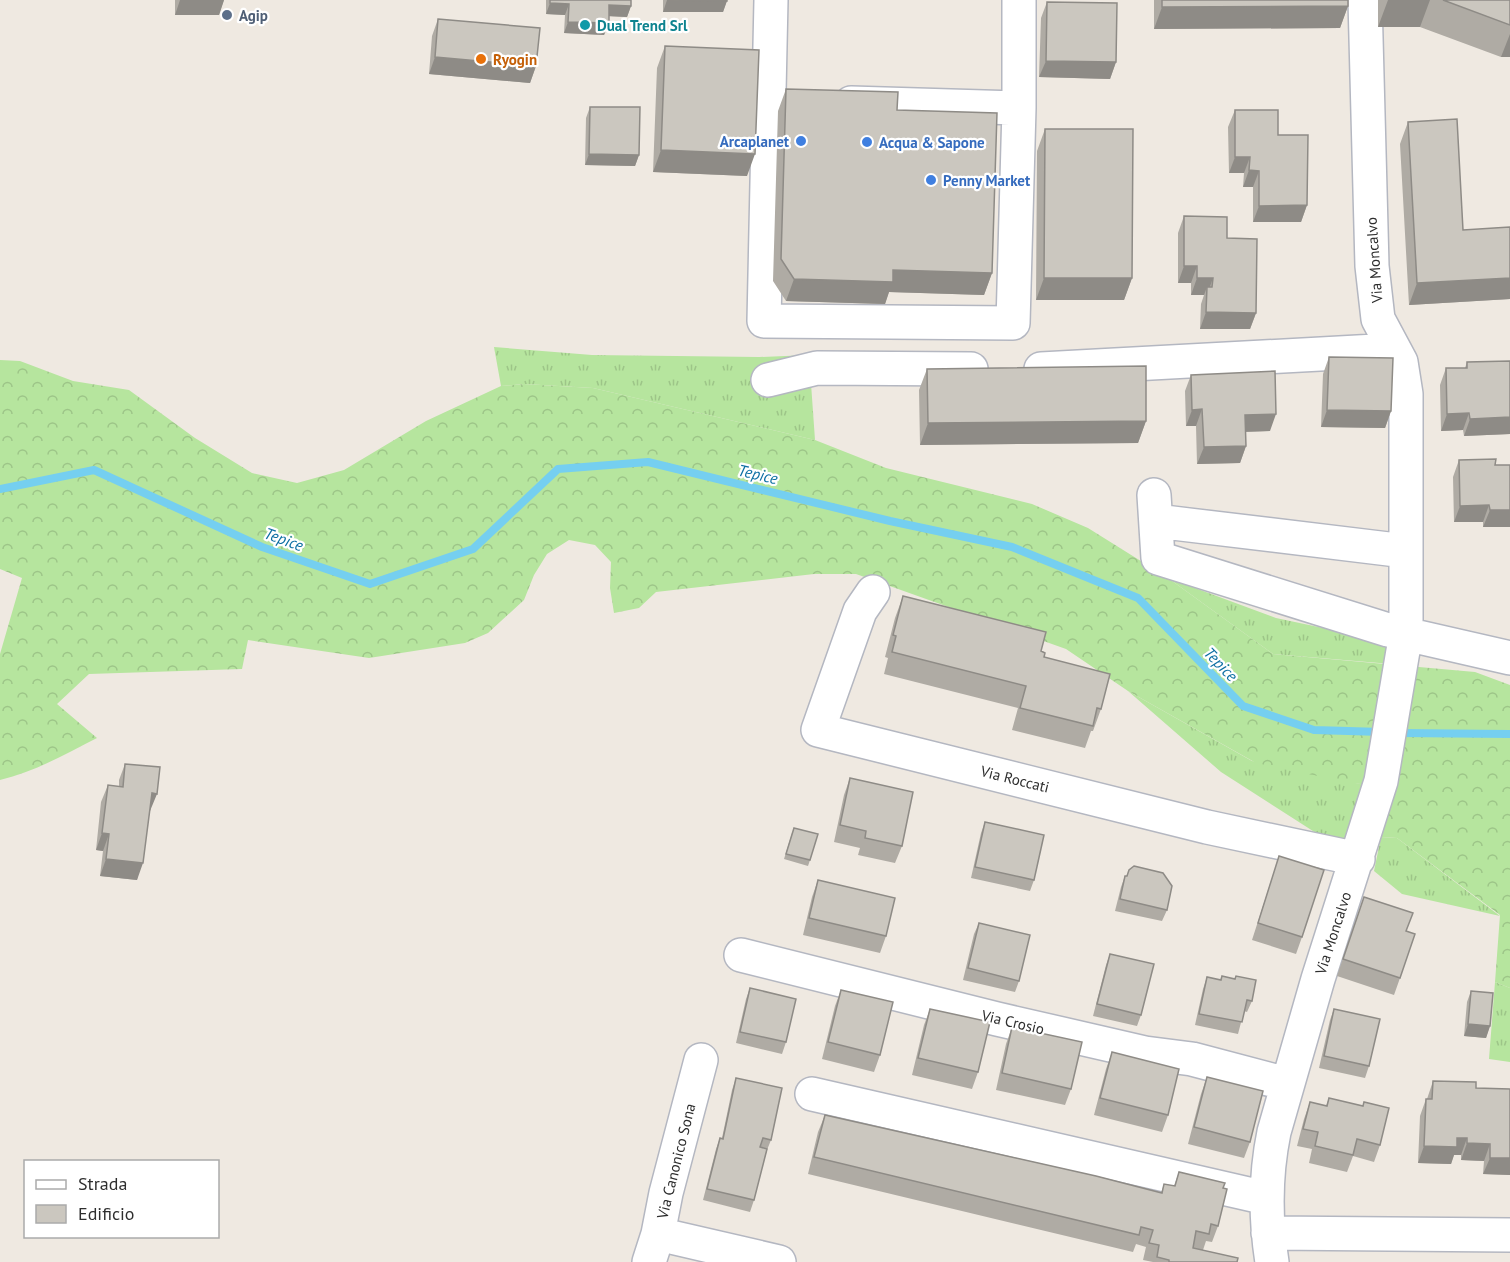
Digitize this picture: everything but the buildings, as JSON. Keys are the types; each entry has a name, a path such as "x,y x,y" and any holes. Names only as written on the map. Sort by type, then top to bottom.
{"street":[{"path":"771,0 764,321 1013,323 1019,108 1019,0"},
{"name":"Via Moncalvo","path":"1365,0 1372,266 1378,319 1401,363 1406,394 1405,641 1381,781 1318,979 1287,1084 1269,1157 1266,1198 1270,1248 1510,1235"},
{"path":"768,100 1019,108"},
{"path":"768,380 817,368 1003,369 1394,350"},
{"path":"1405,551 1155,508 1158,558 1388,630 1405,641 1510,658"},
{"name":"Via Roccati","path":"873,592 860,611 818,730 1207,827 1358,859"},
{"name":"Via Crosio","path":"741,955 997,1019 1145,1053 1192,1059 1287,1084"},
{"name":"Via Canonico Sona","path":"653,1248 701,1060"},
{"path":"812,1094 1266,1198"},
{"path":"653,1248 779,1262"}],"green space":[{"path":"494,347 592,355 759,357 809,355 815,440 593,388 524,384 501,386"},
{"path":"0,360 20,361 73,381 129,390 195,438 252,473 297,483 344,470 426,421 501,386 524,384 593,388 815,440 886,468 1032,504 1088,528 1168,578 1273,654 1475,672 1510,685 1510,988 1495,982 1500,915 1397,838 1381,837 1389,787 1351,783 1256,763 1128,691 1066,649 856,574 814,574 656,592 639,608 614,613 610,588 611,562 595,545 569,540 547,554 534,575 524,600 488,633 465,643 369,658 248,640 242,669 89,674 57,704 97,738 37,767 0,780 0,654 22,578 0,569"},
{"path":"1168,578 1276,618 1394,643 1391,664 1273,654"},
{"path":"1128,691 1252,761 1365,785 1341,849 1221,772"},
{"path":"1381,837 1397,838 1500,916 1402,894 1374,871"},
{"path":"1495,982 1510,988 1510,1062 1489,1059"}],"waterway":[{"name":"Tepice","path":"0,489 94,470 262,547 370,584 473,549 558,469 648,462 890,521 1012,547 1138,598 1243,706 1314,730 1382,732"},
{"name":"Tepice","path":"1397,733 1510,734"}],"place":[{"name":"Agip","path":"227,15"},
{"name":"Dual Trend Srl","path":"585,25"},
{"name":"Ryogin","path":"481,59"},
{"name":"Arcaplanet","path":"801,141"},
{"name":"Acqua & Sapone","path":"867,142"},
{"name":"Penny Market","path":"931,180"}]}
